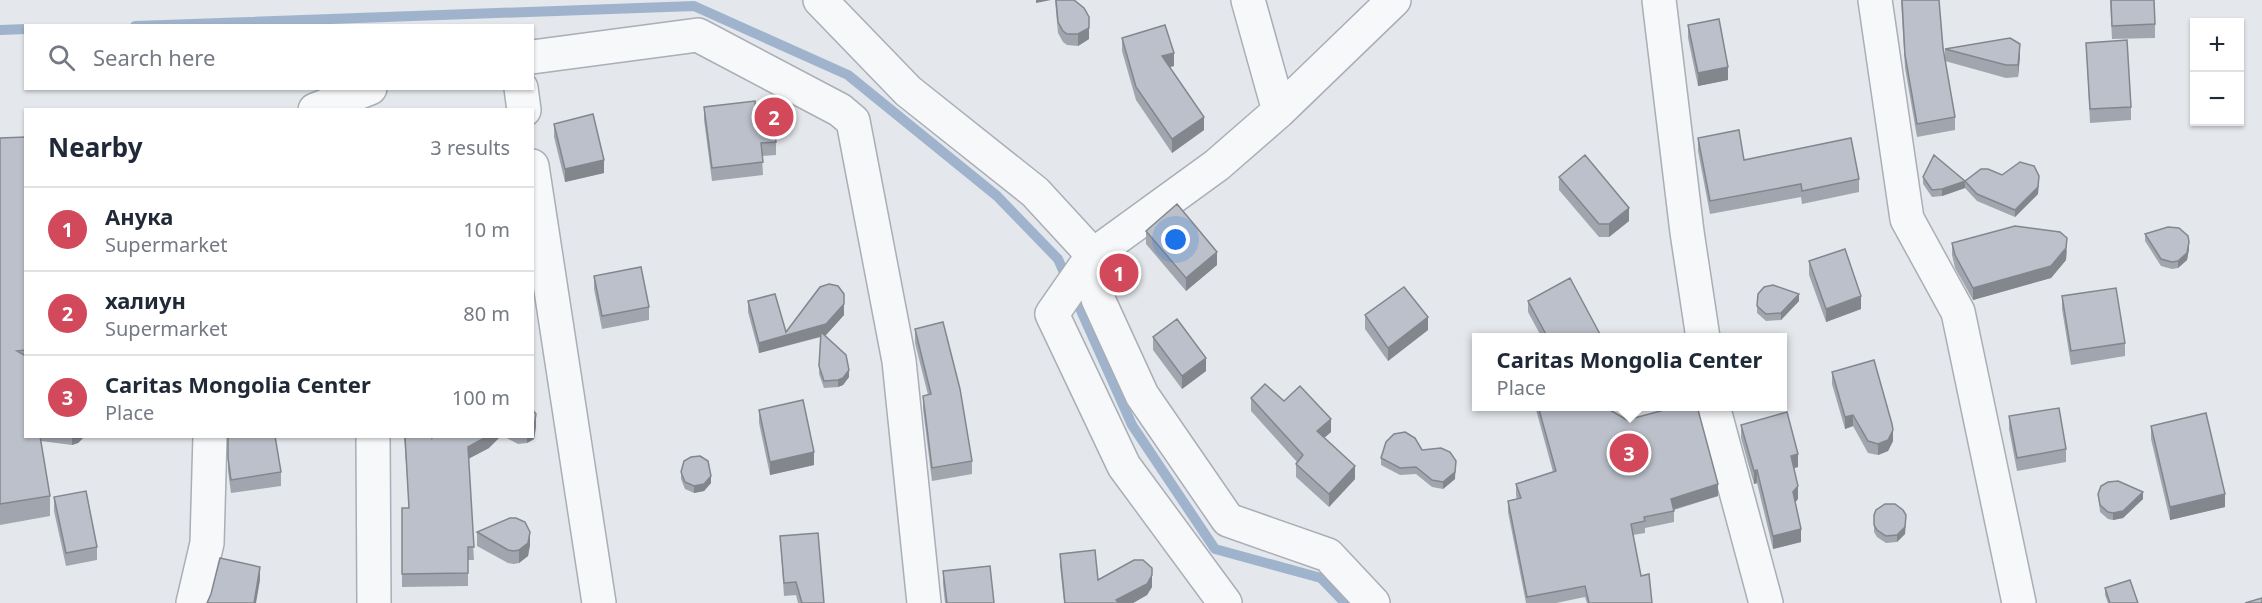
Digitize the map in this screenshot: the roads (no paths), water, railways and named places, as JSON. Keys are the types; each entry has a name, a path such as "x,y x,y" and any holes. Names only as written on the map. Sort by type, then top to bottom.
{"street":[{"path":"820,0 908,91 1035,192 1087,263 1098,299 1142,395 1228,520 1328,555 1373,603"},
{"path":"1248,0 1279,111"},
{"path":"1225,603 1124,466 1052,314 1087,263 1217,165 1279,111 1394,0"},
{"path":"1659,0 1687,232 1702,333"},
{"path":"1875,0 1907,219 1958,312 2019,603"},
{"path":"534,57 698,35 840,110 853,121 899,361 924,603"},
{"path":"318,108 365,90"},
{"path":"521,90 524,108"},
{"path":"534,179 598,603"},
{"path":"1714,411 1766,603"},
{"path":"193,603 207,543 210,438"},
{"path":"373,438 374,603"}],"waterway":[{"path":"191,24 694,6 848,75 997,196 1058,259 1132,425 1215,549 1321,578 1345,603"},
{"path":"0,30 24,29"}],"place":[{"name":"халиун","path":"774,117"},
{"name":"Анука","path":"1119,273"},
{"name":"Caritas Mongolia Center","path":"1629,453"}]}
